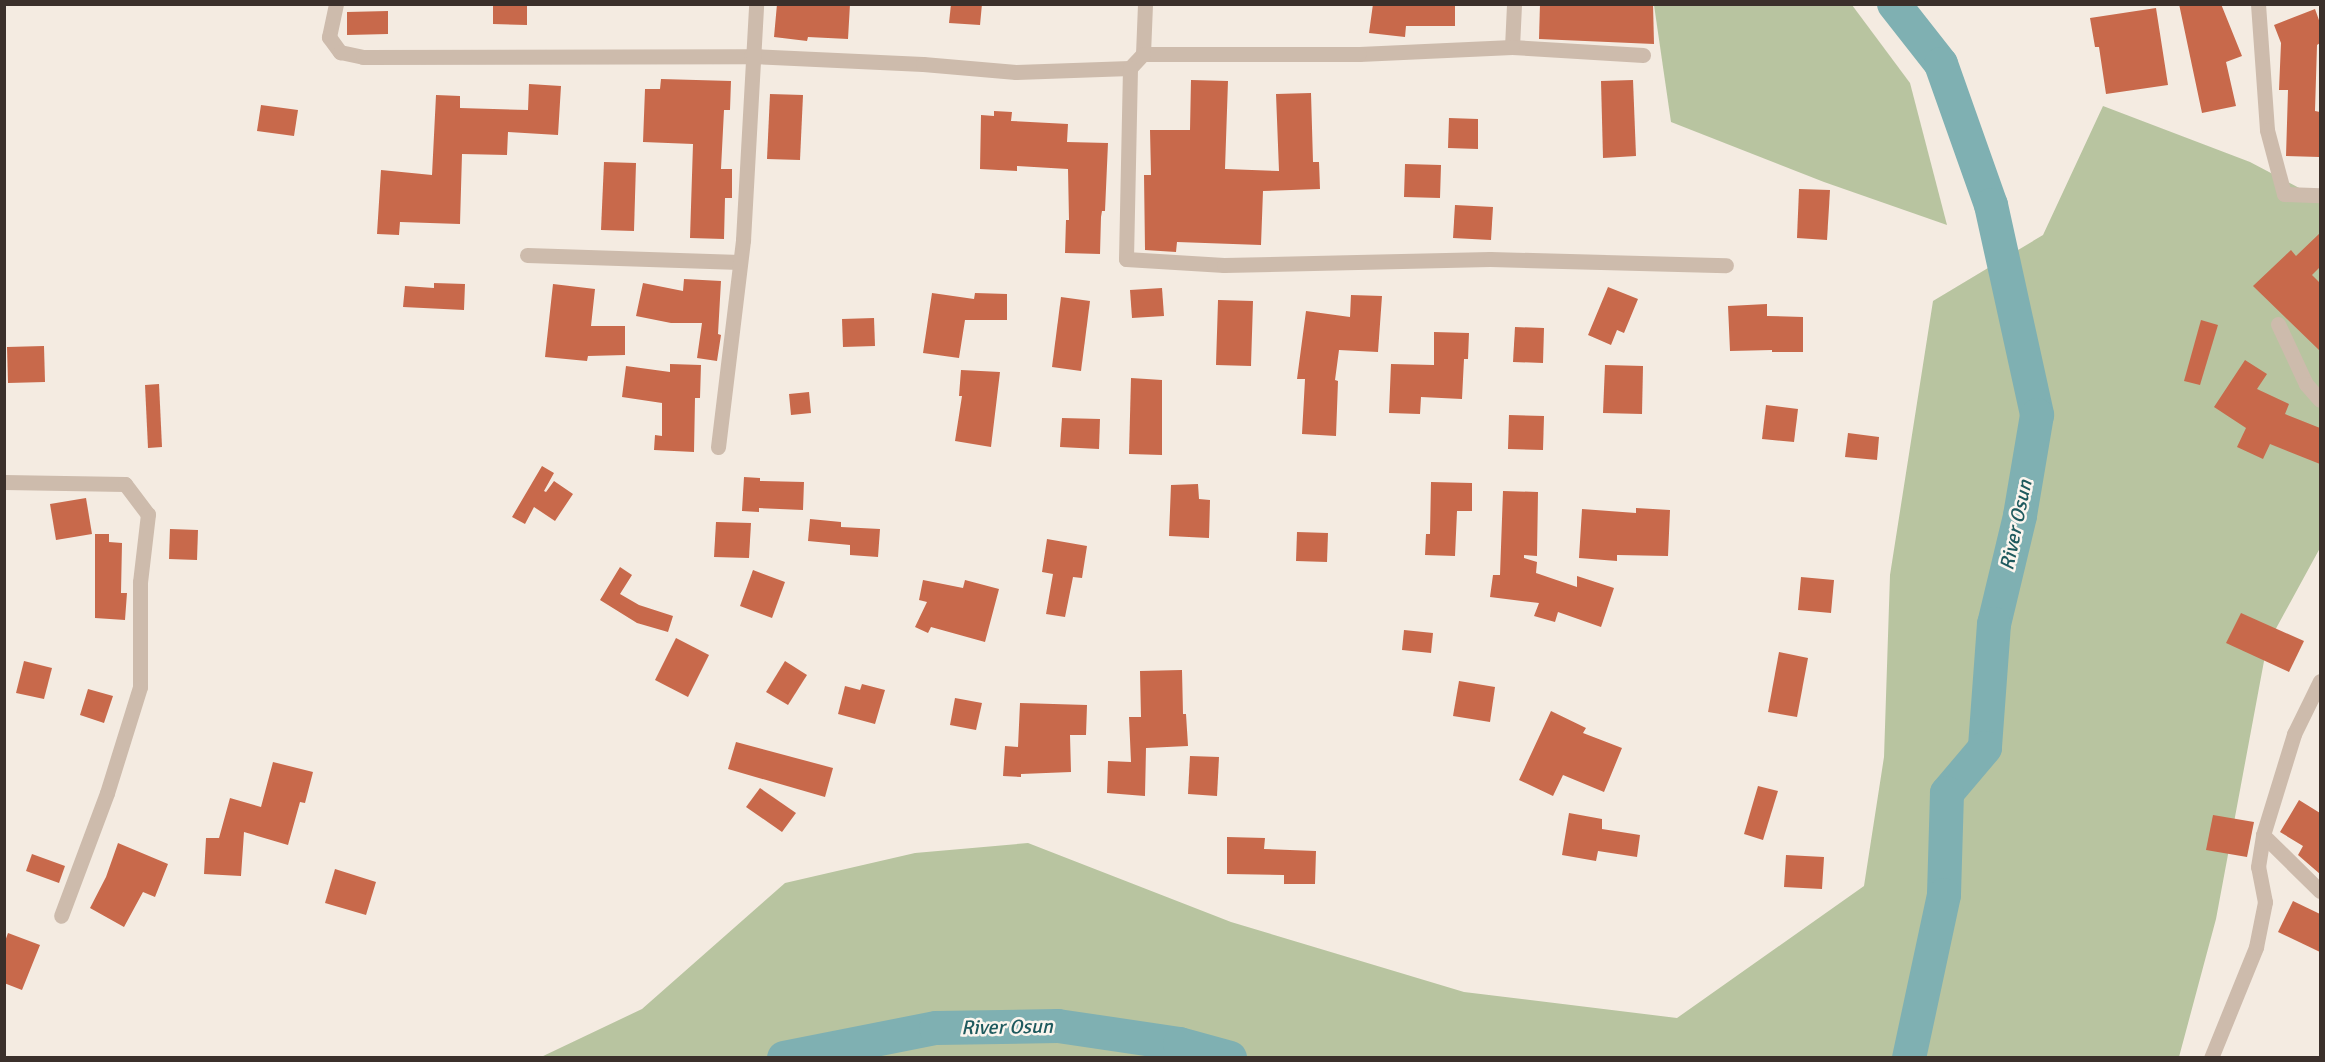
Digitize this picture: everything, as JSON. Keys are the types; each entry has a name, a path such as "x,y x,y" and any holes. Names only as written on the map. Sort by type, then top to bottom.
{"street":[{"path":"336,4 329,37 340,52 363,57 751,56 923,64 1016,72 1130,68"},
{"path":"717,447 740,262 756,4"},
{"path":"1145,4 1143,54 1130,68 1126,259 1224,265 1490,259 1726,265"},
{"path":"1512,47 1514,4"},
{"path":"2258,4 2267,130 2284,194 2320,195"},
{"path":"1143,54 1359,54 1512,47 1643,55"},
{"path":"526,255 740,262"},
{"path":"2278,324 2306,384 2320,400"},
{"path":"4,482 125,484 148,514 140,582 140,687 107,793 61,916"},
{"path":"2211,1058 2256,947 2265,902 2258,867 2263,835 2294,734 2320,681"},
{"path":"2263,835 2320,891"}],"green space":[{"path":"1654,5 1852,5 1910,83 1947,225 1824,182 1671,122"},
{"path":"2103,106 2250,162 2320,199 2320,548 2267,645 2216,919 2179,1057 539,1058 642,1009 785,883 915,853 1028,843 1231,922 1464,992 1677,1018 1864,886 1884,757 1890,575 1933,301 2043,235"}],"building":[{"path":"493,4 527,4 527,25 493,24"},
{"path":"777,4 850,4 848,39 808,37 807,41 774,37"},
{"path":"951,4 982,4 980,25 949,23"},
{"path":"1373,4 1455,4 1455,26 1406,26 1405,37 1369,33"},
{"path":"1540,4 1653,4 1654,44 1539,39"},
{"path":"2179,4 2221,4 2242,56 2226,62 2236,106 2202,113"},
{"path":"2156,8 2168,85 2106,94 2099,47 2095,47 2090,18"},
{"path":"2315,9 2320,23 2315,111 2320,112 2319,157 2286,156 2288,90 2279,90 2281,43 2274,25"},
{"path":"388,11 388,34 347,35 347,12"},
{"path":"661,79 731,81 730,110 724,110 721,169 732,169 732,198 725,198 724,239 690,238 693,144 643,142 645,89 660,89"},
{"path":"1191,80 1228,81 1225,169 1279,171 1276,94 1311,93 1313,162 1319,162 1320,189 1263,191 1261,245 1177,242 1176,252 1145,250 1144,175 1151,175 1150,130 1190,130"},
{"path":"1633,80 1636,156 1603,158 1601,81"},
{"path":"529,84 561,86 558,135 508,132 507,155 462,154 460,224 400,222 399,235 377,234 381,170 432,175 436,95 460,96 460,108 528,110"},
{"path":"770,94 803,95 800,160 767,159"},
{"path":"261,105 298,110 294,136 257,131"},
{"path":"994,111 1012,112 1011,121 1068,124 1067,142 1108,143 1105,211 1102,211 1101,217 1100,254 1065,253 1066,220 1069,220 1068,169 1017,166 1017,171 980,169 981,115 994,116"},
{"path":"1449,118 1478,119 1478,149 1448,148"},
{"path":"604,162 636,163 634,231 601,230"},
{"path":"1405,164 1441,165 1440,198 1404,197"},
{"path":"1799,189 1830,190 1827,240 1797,238"},
{"path":"1455,205 1493,207 1491,240 1453,238"},
{"path":"2320,233 2320,267 2312,275 2320,283 2320,351 2253,286 2291,250 2296,256"},
{"path":"684,279 721,281 718,334 721,335 717,361 697,358 702,323 671,323 636,316 643,283 683,291"},
{"path":"434,283 465,284 464,310 403,307 405,286 434,288"},
{"path":"553,284 595,289 591,326 625,326 625,355 588,356 587,361 545,357"},
{"path":"1608,287 1638,299 1624,333 1617,330 1611,345 1588,335"},
{"path":"1162,288 1164,316 1132,318 1130,290"},
{"path":"932,293 974,299 975,293 1007,294 1007,320 965,320 959,358 923,353"},
{"path":"1351,295 1382,296 1378,352 1339,350 1335,380 1338,381 1336,436 1302,434 1305,379 1297,379 1306,311 1350,317"},
{"path":"1061,297 1090,301 1081,371 1052,367"},
{"path":"1218,300 1253,301 1251,366 1216,365"},
{"path":"1767,304 1767,316 1803,317 1803,352 1730,351 1728,306"},
{"path":"874,318 875,346 843,347 842,319"},
{"path":"2201,320 2218,325 2200,385 2184,381"},
{"path":"1515,327 1544,328 1543,363 1513,362"},
{"path":"1434,332 1469,333 1468,359 1464,359 1462,399 1421,397 1420,414 1389,413 1391,364 1434,365"},
{"path":"44,346 45,382 8,383 7,347"},
{"path":"2245,360 2267,374 2257,389 2289,404 2285,414 2320,428 2320,464 2270,444 2263,459 2237,447 2246,428 2214,407"},
{"path":"670,364 701,365 700,398 695,398 694,452 654,450 655,435 662,436 662,403 622,397 626,366 670,372"},
{"path":"1605,365 1643,366 1642,414 1603,413"},
{"path":"961,370 1000,372 991,447 955,441 962,396 959,396"},
{"path":"1131,378 1162,380 1162,455 1129,454"},
{"path":"159,384 162,447 148,448 145,385"},
{"path":"809,392 811,413 791,415 789,394"},
{"path":"1766,405 1798,409 1794,442 1762,439"},
{"path":"1509,415 1544,416 1543,450 1508,449"},
{"path":"1062,418 1100,419 1099,449 1060,447"},
{"path":"1848,433 1879,437 1877,460 1845,457"},
{"path":"542,466 554,473 544,491 546,492 554,481 573,494 555,521 534,507 525,524 512,517"},
{"path":"744,477 760,478 760,481 804,482 803,510 759,508 759,512 742,511"},
{"path":"1431,482 1472,483 1472,511 1457,511 1455,556 1425,555 1426,534 1430,534"},
{"path":"1198,484 1199,499 1210,500 1209,538 1169,536 1171,485"},
{"path":"1503,491 1538,492 1537,556 1524,555 1524,558 1537,562 1536,573 1577,587 1577,576 1614,588 1601,627 1558,612 1555,622 1534,616 1539,603 1490,597 1493,575 1500,575"},
{"path":"86,498 92,534 56,540 50,504"},
{"path":"1636,508 1670,510 1668,556 1617,555 1617,561 1579,558 1582,509 1636,513"},
{"path":"810,519 841,522 841,527 880,529 878,557 850,555 850,545 808,541"},
{"path":"716,522 751,523 749,558 714,557"},
{"path":"170,529 198,530 197,560 169,559"},
{"path":"1297,532 1328,533 1327,562 1296,561"},
{"path":"95,534 109,534 109,542 122,543 121,593 127,593 125,620 95,618"},
{"path":"1047,539 1087,546 1082,578 1073,577 1065,617 1046,614 1053,574 1042,572"},
{"path":"620,567 632,575 620,594 639,605 673,616 668,632 637,623 600,600"},
{"path":"753,570 785,582 772,618 740,606"},
{"path":"1801,577 1834,580 1831,613 1798,610"},
{"path":"923,580 963,588 965,580 999,589 985,642 931,627 928,633 915,627 927,602 919,600"},
{"path":"2241,613 2304,641 2289,672 2226,643"},
{"path":"1404,630 1433,633 1431,653 1402,650"},
{"path":"676,638 709,655 688,697 655,680"},
{"path":"1779,652 1808,658 1797,717 1768,712"},
{"path":"24,661 52,668 44,699 16,693"},
{"path":"785,661 807,675 788,705 766,692"},
{"path":"1182,670 1183,714 1186,714 1188,746 1146,748 1145,796 1107,793 1108,761 1131,762 1129,717 1141,717 1140,671"},
{"path":"1459,681 1495,687 1490,722 1453,716"},
{"path":"862,684 885,690 875,724 838,714 845,686 860,690"},
{"path":"88,689 113,696 104,723 80,715"},
{"path":"955,698 982,703 976,730 950,725"},
{"path":"1020,703 1087,705 1086,735 1070,735 1071,772 1021,774 1021,777 1003,776 1005,746 1018,747"},
{"path":"1551,711 1586,728 1583,733 1622,748 1604,792 1563,775 1553,796 1519,780"},
{"path":"736,742 833,768 825,797 728,769"},
{"path":"1190,756 1219,757 1217,796 1188,794"},
{"path":"273,762 313,772 305,803 300,802 288,845 244,832 241,876 204,874 206,838 219,838 230,798 261,807"},
{"path":"1758,786 1778,791 1763,840 1744,834"},
{"path":"760,788 796,813 782,832 746,807"},
{"path":"2299,800 2320,813 2320,874 2298,855 2303,846 2280,832"},
{"path":"1569,813 1602,819 1602,829 1640,835 1637,857 1598,851 1596,861 1562,855"},
{"path":"2213,815 2254,822 2247,857 2206,850"},
{"path":"1227,837 1265,838 1264,849 1316,851 1315,884 1284,884 1284,875 1227,874"},
{"path":"118,843 168,864 155,897 143,892 124,927 90,908 106,877"},
{"path":"32,854 65,866 59,883 26,871"},
{"path":"1786,855 1824,857 1822,889 1784,887"},
{"path":"335,869 376,882 366,915 325,903"},
{"path":"2293,901 2320,914 2320,952 2278,932"},
{"path":"8,933 40,945 22,990 4,983 4,944"}],"waterway":[{"name":"River Osun","path":"1894,4 1941,64 1991,205 2037,415 2020,516 1994,624 1985,748 1947,793 1944,895 1909,1058"},
{"name":"River Osun","path":"784,1058 936,1028 1058,1026 1180,1044 1230,1058"}]}
